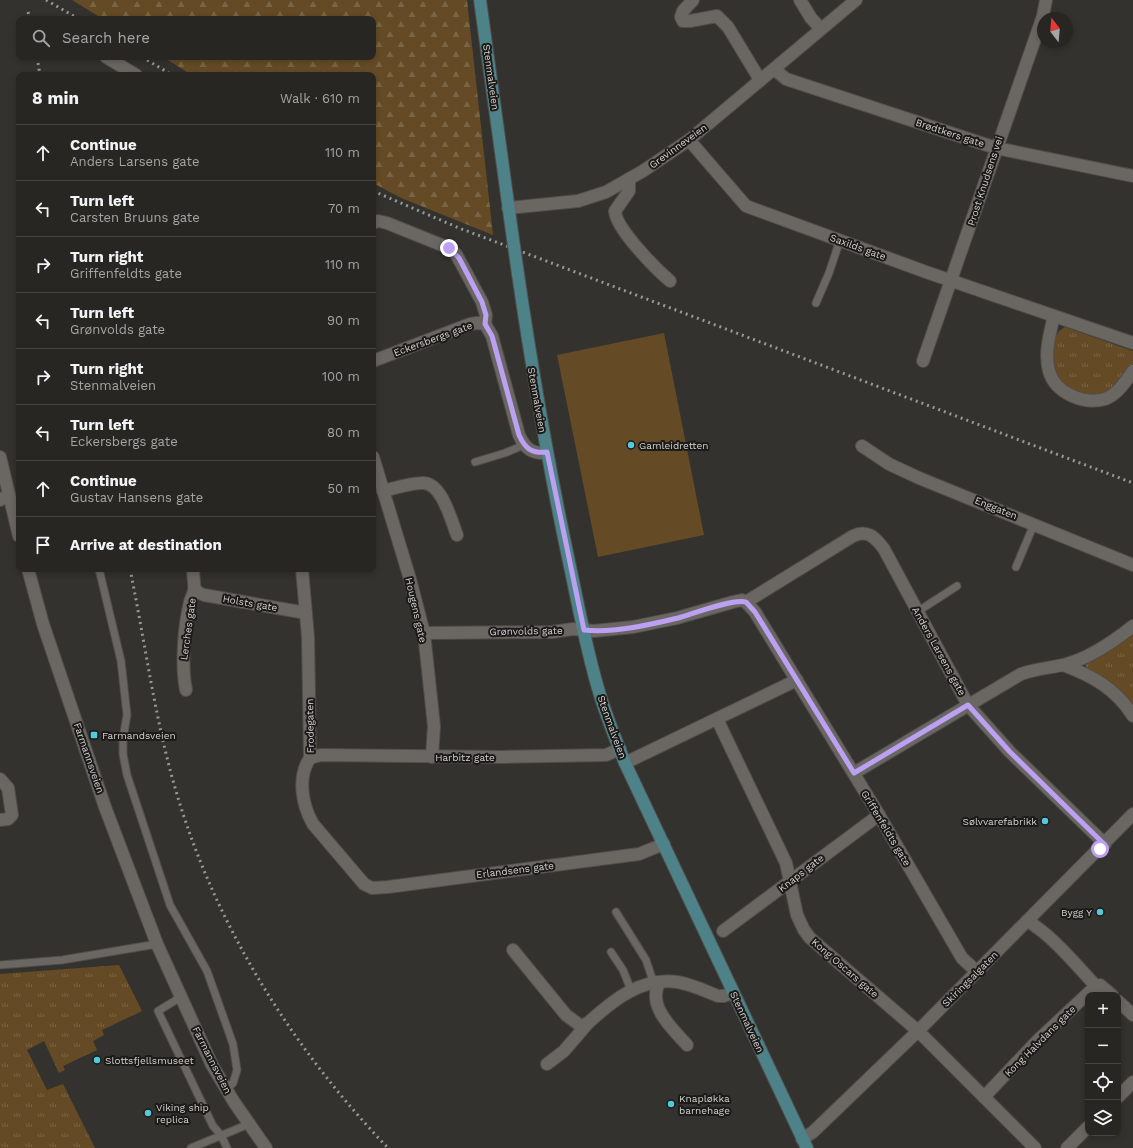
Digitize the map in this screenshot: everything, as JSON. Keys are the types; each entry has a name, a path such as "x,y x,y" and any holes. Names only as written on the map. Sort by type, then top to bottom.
{"main road":[{"name":"Stenmalveien","path":"480,0 508,208 547,452 584,630 599,693 625,763 804,1143"}],"street":[{"path":"693,0 683,11 683,21 717,16 728,27 752,70 760,80"},
{"path":"800,0 811,18 821,29"},
{"name":"Grevinneveien","path":"508,208 578,201 606,192 629,179 688,140 856,0"},
{"name":"Prost Knudsens vei","path":"923,361 1043,16 1046,0"},
{"path":"111,60 131,72"},
{"name":"Brødtkers gate","path":"774,69 786,79 996,148 1133,176"},
{"name":"Saxilds gate","path":"688,140 746,206 951,280 1133,343"},
{"path":"629,179 629,191 616,207 615,211 617,222 644,255 670,281"},
{"path":"376,222 393,225 449,248 456,254 482,302 486,315 485,324"},
{"path":"1054,316 1048,341 1049,370 1053,380 1064,392 1084,400 1105,398 1116,392 1133,371"},
{"name":"Eckersbergs gate","path":"376,360 470,324 485,324 492,336 519,435 524,445"},
{"path":"524,445 535,453 547,452"},
{"name":"Enggaten","path":"862,446 889,464 919,478 1133,565"},
{"path":"0,457 16,524"},
{"name":"Hougens gate","path":"376,467 410,579 424,632 434,726 432,757"},
{"path":"383,491 422,483 434,488 440,494 457,535"},
{"name":"Grønvolds gate","path":"424,632 552,632 573,628 594,631 633,627 677,618 733,602 746,602 853,536 860,533 870,534"},
{"name":"Anders Larsens gate","path":"870,534 884,549 968,705 1010,752 1104,844"},
{"name":"Farmannsveien","path":"29,572 43,624 105,807 157,944 212,1065 226,1089 266,1148"},
{"name":"Lerches gate","path":"186,690 183,678 183,657 190,602 195,589 192,580 193,572"},
{"name":"Frodegaten","path":"302,572 306,613 310,758 306,764 302,782 303,802 307,813 327,842 364,884"},
{"name":"Holsts gate","path":"195,589 204,595 306,613"},
{"name":"Griffenfeldts gate","path":"746,602 755,612 798,680 962,958 976,972"},
{"path":"854,773 1021,674 1038,668 1063,665 1102,647 1133,626"},
{"path":"1063,665 1083,672 1110,689 1133,716"},
{"path":"625,763 798,680"},
{"name":"Kong Oscars gate","path":"717,719 786,863 797,915 804,930 810,938 918,1031 1035,1148"},
{"name":"Harbitz gate","path":"310,758 328,755 432,757 606,755 620,749"},
{"path":"0,779 8,788 12,815 8,819 0,820"},
{"name":"Skiringsalgaten","path":"804,1143 813,1132 918,1031 1133,814"},
{"name":"Knaps gate","path":"723,932 879,815"},
{"name":"Erlandsens gate","path":"364,884 372,888 388,887 639,854 664,844"},
{"path":"1027,921 1034,925 1066,954 1096,986 1105,988 1109,992"},
{"path":"513,950 566,1015 577,1025 585,1025 588,1023"},
{"path":"547,1064 564,1050 588,1023 631,990 670,982 682,984 718,996 724,996 733,992"},
{"path":"657,984 656,1002 660,1012 666,1022 687,1045"},
{"name":"Kong Halvdans gate","path":"984,1097 1038,1041 1096,986"},
{"path":"1121,1004 1133,1015"},
{"path":"1121,1094 1133,1082"},
{"path":"1067,1148 1085,1130"}],"lane":[{"path":"816,303 840,240"},
{"path":"475,462 505,453 524,445"},
{"path":"1016,567 1034,524"},
{"path":"100,572 121,661 127,715 123,738 123,754 127,775 170,906 207,971 233,1044 237,1070 233,1083 226,1089"},
{"path":"917,612 956,586"},
{"path":"616,912 646,960 657,984"},
{"path":"0,965 62,960 157,944"},
{"path":"611,952 623,970 631,990"},
{"path":"181,997 158,1011 213,1126 221,1135 227,1148"},
{"path":"191,1148 249,1124"}],"green space":[{"path":"72,0 467,0 493,235 401,198 376,185 376,72 187,72 168,60 376,60 376,16 98,16"},
{"path":"1065,327 1133,351 1133,369 1107,395 1085,395 1073,393 1058,381 1053,366 1052,350 1056,336 1059,331"},
{"name":"Gamleidretten","path":"664,333 704,535 598,557 557,355"},
{"path":"1133,631 1133,708 1087,669 1085,661"},
{"path":"119,965 142,1011 102,1030 104,1035 93,1041 97,1050 63,1066 65,1070 59,1073 44,1041 27,1050 47,1090 63,1084 95,1148 0,1148 0,974"}],"railway":[{"path":"46,0 74,16"},
{"path":"28,12 29,16"},
{"path":"38,60 40,72"},
{"path":"147,60 167,72"},
{"path":"376,192 459,228 1133,483"},
{"path":"131,572 162,737 176,791 192,841 212,889 235,936 261,982 289,1026 320,1069 388,1148"}],"place":[{"name":"Gamleidretten","path":"631,445"},
{"name":"Farmandsveien","path":"94,735"},
{"name":"Sølvvarefabrikk","path":"1045,821"},
{"name":"Bygg Y","path":"1100,912"},
{"name":"Slottsfjellsmuseet","path":"97,1060"},
{"name":"Knapløkka barnehage","path":"671,1104"},
{"name":"Viking ship replica","path":"148,1113"}],"route":[{"path":"449,248 459,258 482,302 486,315 485,324 492,336 519,435 524,445 530,451 535,453 547,452 584,630 594,631 633,627 677,618 742,600 746,602 755,612 854,773 968,705 1010,752 1054,797 1104,844 1100,849"}]}
